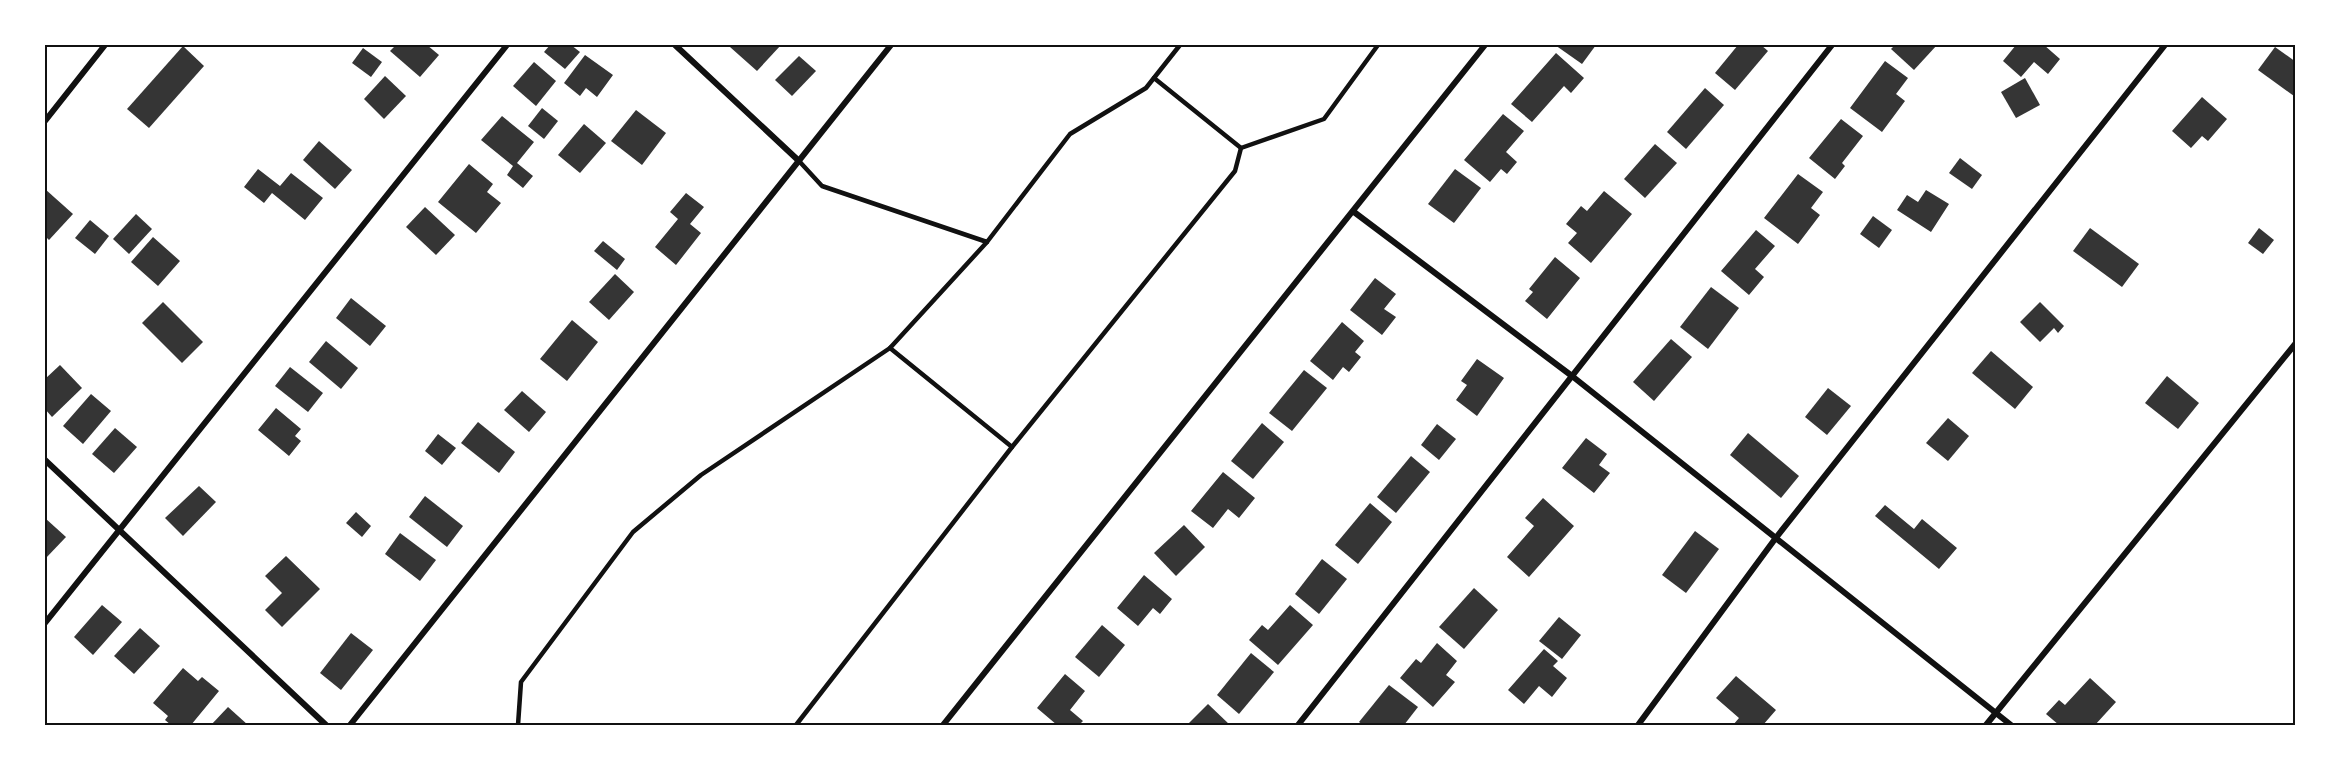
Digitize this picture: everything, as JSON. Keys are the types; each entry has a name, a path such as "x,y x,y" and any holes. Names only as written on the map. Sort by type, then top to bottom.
{"street":[{"path":"45,121 105,45"},
{"path":"45,623 507,45"},
{"path":"675,45 799,160"},
{"path":"350,725 891,45"},
{"path":"943,725 1485,45"},
{"path":"1298,725 1832,45"},
{"path":"1638,725 1775,539 2165,45"},
{"path":"1354,212 1572,376 2011,725"},
{"path":"1986,725 2296,343"},
{"path":"45,460 326,725"}],"lane":[{"path":"518,725 521,682 633,532 701,474 890,348 987,242 1070,134 1146,88 1180,45"},
{"path":"1241,148 1324,119 1378,45"},
{"path":"1154,78 1241,148"},
{"path":"796,725 1012,447 1235,171 1241,148"},
{"path":"799,160 822,186 987,242"},
{"path":"890,348 1012,447"}],"building":[{"path":"396,45 427,45 439,55 420,77 390,51"},
{"path":"550,45 571,45 580,52 565,69 544,52"},
{"path":"732,45 781,45 757,71 730,47"},
{"path":"1555,45 1596,45 1582,64"},
{"path":"1738,45 1761,45 1768,51 1735,90 1715,73"},
{"path":"1895,45 1937,45 1914,70 1891,49"},
{"path":"2016,45 2044,45 2060,59 2048,74 2034,62 2021,77 2003,61"},
{"path":"183,46 204,66 149,128 127,109"},
{"path":"2275,47 2296,62 2296,93 2294,96 2258,70"},
{"path":"363,48 382,62 371,77 352,63"},
{"path":"1556,53 1584,78 1571,93 1564,86 1532,122 1511,104"},
{"path":"585,55 613,75 597,97 586,88 580,96 564,83"},
{"path":"799,56 816,71 792,96 775,80"},
{"path":"1885,61 1908,78 1896,94 1905,101 1882,132 1850,108"},
{"path":"534,62 556,81 536,106 513,86"},
{"path":"385,76 406,96 384,119 364,99"},
{"path":"2025,78 2040,105 2016,118 2001,92"},
{"path":"1705,88 1724,105 1686,149 1667,132"},
{"path":"2202,97 2227,119 2208,141 2202,136 2191,148 2172,131"},
{"path":"542,108 558,121 544,139 528,126"},
{"path":"636,110 666,133 642,165 611,141"},
{"path":"1503,114 1524,131 1506,152 1517,162 1507,174 1501,169 1490,182 1464,160"},
{"path":"502,116 534,142 517,163 533,176 523,188 507,175 513,166 481,140"},
{"path":"1841,119 1863,136 1842,163 1845,166 1835,179 1809,158"},
{"path":"584,124 606,143 580,173 558,155"},
{"path":"319,141 352,170 335,189 303,160"},
{"path":"1655,144 1677,163 1645,198 1624,179"},
{"path":"1960,158 1982,175 1972,189 1949,173"},
{"path":"469,164 493,184 487,192 501,203 476,233 438,202"},
{"path":"258,169 280,186 291,173 323,198 305,220 272,193 264,203 244,187"},
{"path":"1455,169 1481,188 1454,223 1428,204"},
{"path":"1798,174 1823,192 1811,208 1820,215 1798,244 1764,218"},
{"path":"45,189 73,214 49,240 45,236"},
{"path":"1926,190 1949,204 1931,232 1897,210 1907,195 1918,202"},
{"path":"1604,191 1632,214 1591,263 1568,243 1577,233 1566,224 1581,206 1587,211"},
{"path":"686,193 704,207 690,224 701,233 676,265 655,247 678,219 670,212"},
{"path":"425,207 455,235 436,255 406,227"},
{"path":"136,214 152,229 129,254 113,239"},
{"path":"1873,216 1892,230 1879,248 1860,234"},
{"path":"90,220 109,236 95,254 75,238"},
{"path":"2090,228 2139,264 2122,287 2073,251"},
{"path":"2259,228 2274,240 2263,254 2248,243"},
{"path":"1756,230 1775,246 1755,269 1764,277 1749,295 1721,271"},
{"path":"153,237 180,261 158,286 131,262"},
{"path":"603,241 625,259 617,270 594,251"},
{"path":"1555,257 1580,278 1547,319 1525,301 1533,292 1529,289"},
{"path":"615,274 634,292 609,320 589,302"},
{"path":"1375,278 1396,294 1384,309 1396,317 1382,335 1350,310"},
{"path":"1711,287 1739,308 1708,349 1680,327"},
{"path":"351,298 386,326 370,346 336,318"},
{"path":"163,302 203,342 182,363 142,323"},
{"path":"2040,302 2064,326 2058,333 2054,328 2040,342 2020,322"},
{"path":"572,320 598,342 567,381 540,359"},
{"path":"1342,322 1364,341 1355,352 1361,357 1349,372 1343,367 1333,380 1310,361"},
{"path":"1671,339 1692,357 1654,401 1633,382"},
{"path":"326,341 358,368 341,389 309,362"},
{"path":"1991,351 2033,387 2015,409 1972,373"},
{"path":"1477,359 1504,378 1477,416 1456,400 1467,385 1461,381"},
{"path":"60,365 82,388 52,417 45,409 45,379"},
{"path":"290,367 323,393 308,412 275,386"},
{"path":"1304,370 1327,388 1292,431 1269,413"},
{"path":"2167,376 2199,403 2178,429 2145,403"},
{"path":"1828,388 1851,406 1827,435 1805,417"},
{"path":"522,391 546,412 529,432 504,410"},
{"path":"91,394 111,411 83,444 63,426"},
{"path":"276,408 301,429 295,436 301,441 289,456 258,430"},
{"path":"1948,418 1969,436 1948,461 1926,443"},
{"path":"478,422 515,452 499,473 461,443"},
{"path":"1262,423 1284,442 1253,479 1231,461"},
{"path":"1437,424 1456,439 1439,460 1421,445"},
{"path":"115,428 137,447 114,473 92,454"},
{"path":"1748,433 1799,476 1781,498 1730,455"},
{"path":"438,434 456,448 442,465 425,451"},
{"path":"1586,438 1607,454 1599,465 1610,473 1594,493 1562,468"},
{"path":"1411,456 1430,472 1396,513 1377,497"},
{"path":"1223,472 1255,498 1239,518 1228,509 1213,528 1191,511"},
{"path":"199,486 216,502 183,536 165,518"},
{"path":"425,496 463,526 447,547 409,517"},
{"path":"1543,498 1574,526 1529,577 1507,557 1534,526 1525,518"},
{"path":"1370,503 1392,522 1358,564 1335,545"},
{"path":"1885,505 1914,529 1922,519 1957,548 1939,569 1875,516"},
{"path":"356,512 371,526 362,537 346,523"},
{"path":"45,518 66,537 45,559"},
{"path":"1184,525 1205,547 1176,576 1154,553"},
{"path":"1695,531 1719,549 1686,593 1662,575"},
{"path":"400,533 436,560 420,581 385,554"},
{"path":"286,556 320,589 282,627 265,610 282,593 265,576"},
{"path":"1322,559 1347,579 1319,614 1295,594"},
{"path":"1144,575 1172,599 1160,614 1153,608 1138,626 1117,608"},
{"path":"1474,588 1498,610 1464,649 1439,627"},
{"path":"102,605 122,622 93,655 74,637"},
{"path":"1290,605 1313,625 1278,665 1249,640 1262,625 1268,630"},
{"path":"1559,617 1581,635 1562,659 1539,641"},
{"path":"1102,625 1125,645 1099,677 1075,657"},
{"path":"140,628 160,646 134,674 114,656"},
{"path":"351,633 373,650 341,690 320,673"},
{"path":"1437,643 1457,661 1446,675 1455,682 1433,707 1400,678 1416,659 1421,663"},
{"path":"1544,649 1558,661 1553,666 1567,678 1552,697 1539,686 1524,704 1508,690"},
{"path":"1251,653 1274,672 1239,714 1217,695"},
{"path":"183,668 198,681 202,677 219,691 191,725 171,725 165,720 168,716 153,703"},
{"path":"1065,674 1085,691 1070,710 1083,721 1079,725 1057,725 1037,708"},
{"path":"1736,676 1776,710 1763,725 1733,725 1739,718 1716,698"},
{"path":"2090,678 2116,702 2095,725 2059,725 2046,714 2059,700 2065,705"},
{"path":"1389,685 1418,707 1404,725 1363,725 1359,722"},
{"path":"1208,704 1230,725 1187,725"},
{"path":"228,707 248,725 211,725"}]}
